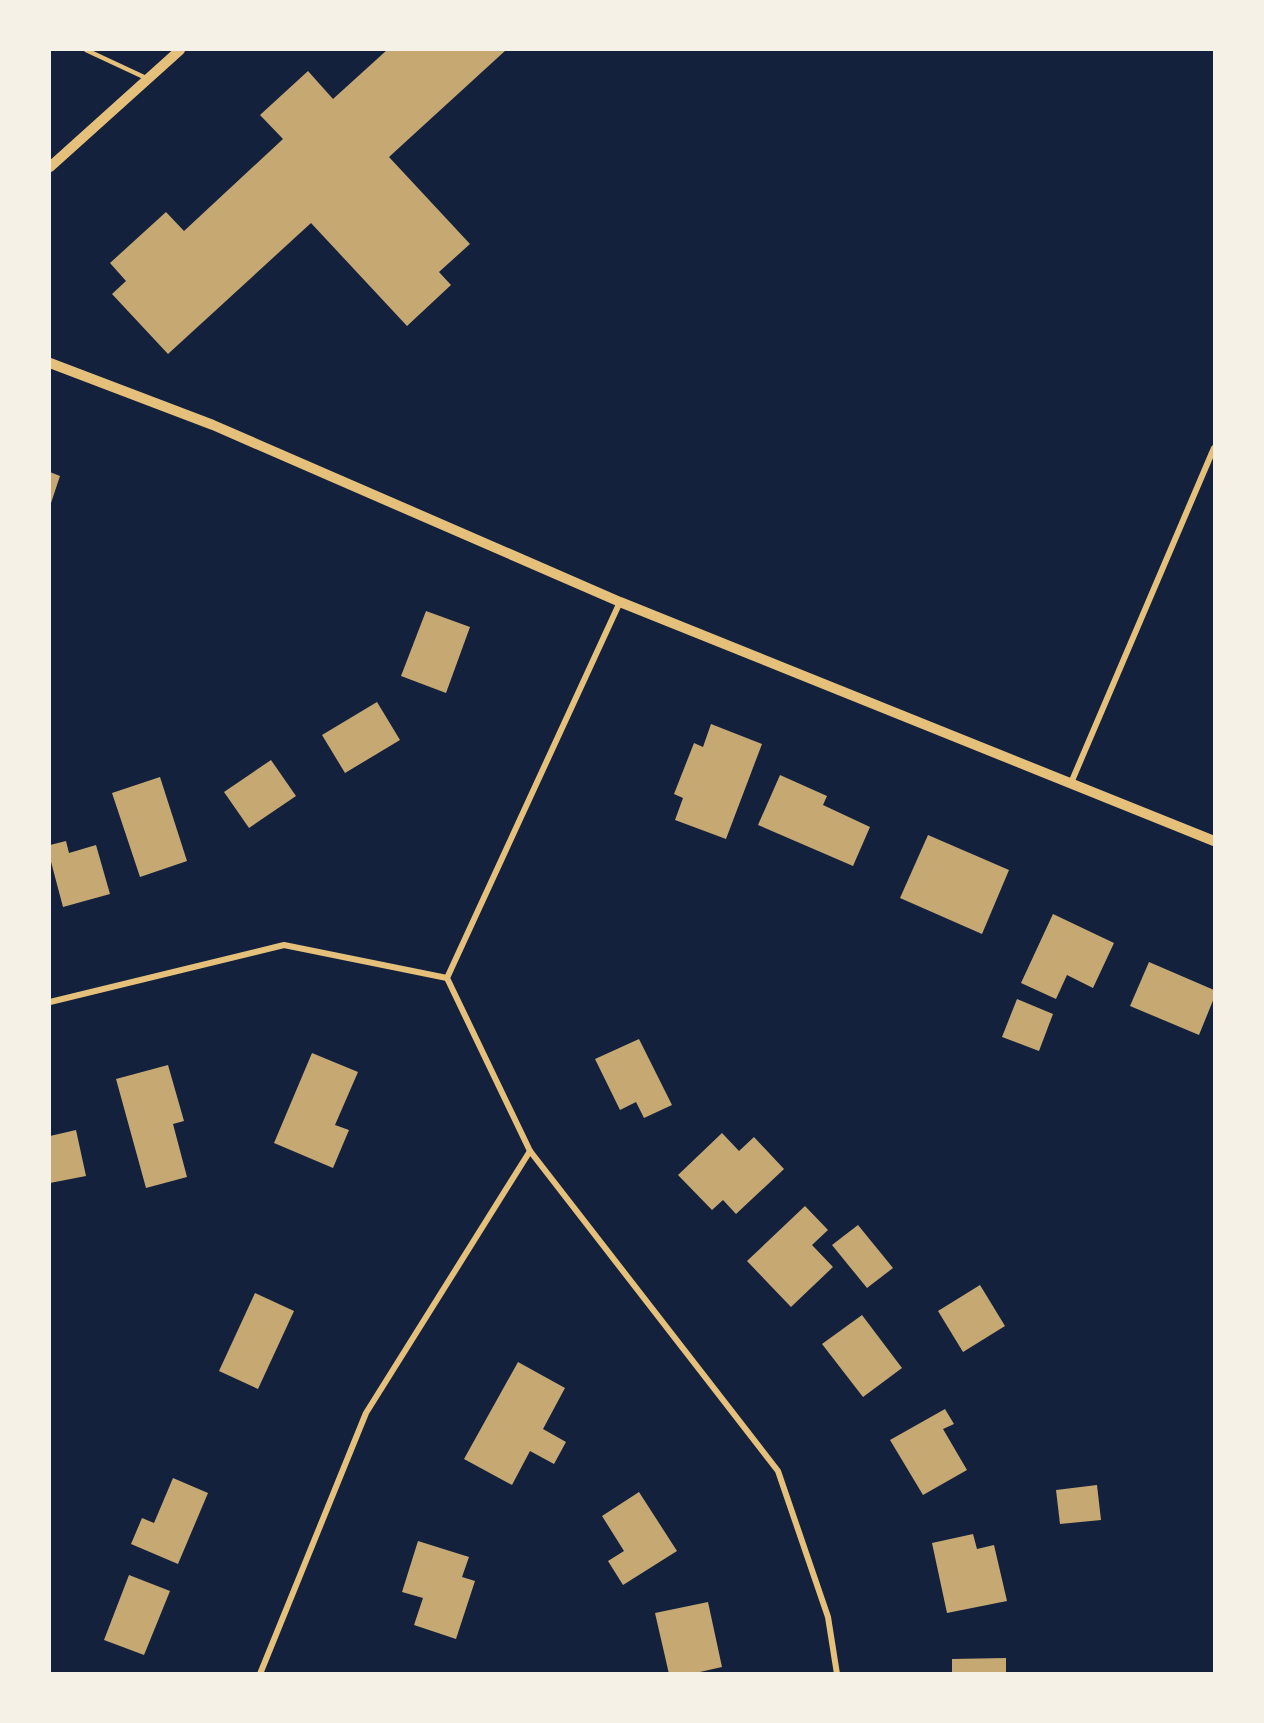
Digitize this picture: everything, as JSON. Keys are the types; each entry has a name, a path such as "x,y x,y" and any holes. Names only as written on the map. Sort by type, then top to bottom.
{"street":[{"path":"50,167 180,50"},
{"path":"50,363 213,425 620,602 1215,841"},
{"path":"1071,783 1215,448"},
{"path":"447,978 620,602"},
{"path":"50,1002 284,945 447,978"},
{"path":"447,978 530,1151 778,1471 828,1617 837,1674"},
{"path":"260,1674 366,1413 530,1151"}],"lane":[{"path":"86,50 148,79"}],"building":[{"path":"387,50 506,50 389,157 470,244 439,272 451,285 407,326 311,223 168,354 112,294 126,281 110,263 166,212 184,231 283,139 260,115 308,71 333,99"},
{"path":"50,472 60,476 50,506"},
{"path":"426,611 470,627 446,693 401,676"},
{"path":"377,702 400,740 345,773 322,735"},
{"path":"711,724 762,744 726,839 675,820 683,798 674,794 694,743 703,747"},
{"path":"271,760 296,796 249,828 224,792"},
{"path":"780,775 827,796 823,805 870,827 853,866 758,825"},
{"path":"160,777 187,861 140,877 112,793"},
{"path":"928,835 1009,870 982,934 900,898"},
{"path":"66,841 69,853 96,845 110,894 63,907 50,858 50,845"},
{"path":"1053,914 1114,943 1093,988 1067,975 1056,999 1021,983"},
{"path":"1149,962 1214,990 1214,998 1199,1035 1130,1006"},
{"path":"1017,999 1053,1014 1039,1051 1002,1037"},
{"path":"639,1039 672,1105 644,1118 636,1102 620,1110 595,1059"},
{"path":"312,1053 358,1072 335,1125 349,1130 333,1168 274,1143"},
{"path":"168,1065 184,1121 173,1124 187,1177 146,1188 116,1079"},
{"path":"76,1130 86,1176 50,1183 50,1136"},
{"path":"722,1133 739,1151 754,1137 784,1169 736,1214 723,1200 712,1210 678,1175"},
{"path":"805,1206 828,1230 812,1245 833,1267 791,1307 747,1261"},
{"path":"858,1225 893,1268 867,1288 832,1245"},
{"path":"980,1285 1005,1326 963,1352 938,1311"},
{"path":"255,1293 294,1311 258,1389 219,1371"},
{"path":"862,1315 902,1368 863,1397 822,1344"},
{"path":"518,1362 565,1388 543,1429 566,1442 554,1464 530,1451 512,1485 464,1459"},
{"path":"945,1409 954,1424 943,1429 967,1470 923,1495 890,1440"},
{"path":"173,1478 208,1493 178,1564 131,1544 142,1518 154,1523"},
{"path":"1097,1485 1101,1520 1060,1524 1056,1490"},
{"path":"639,1492 677,1551 623,1585 608,1561 624,1551 602,1516"},
{"path":"973,1534 977,1549 994,1545 1007,1601 947,1613 932,1543"},
{"path":"418,1541 469,1557 462,1577 475,1581 456,1639 414,1625 423,1598 402,1592"},
{"path":"129,1575 170,1591 144,1655 104,1640"},
{"path":"708,1602 722,1667 691,1674 669,1674 655,1613"},
{"path":"1006,1658 1006,1674 952,1674 952,1659"}]}
